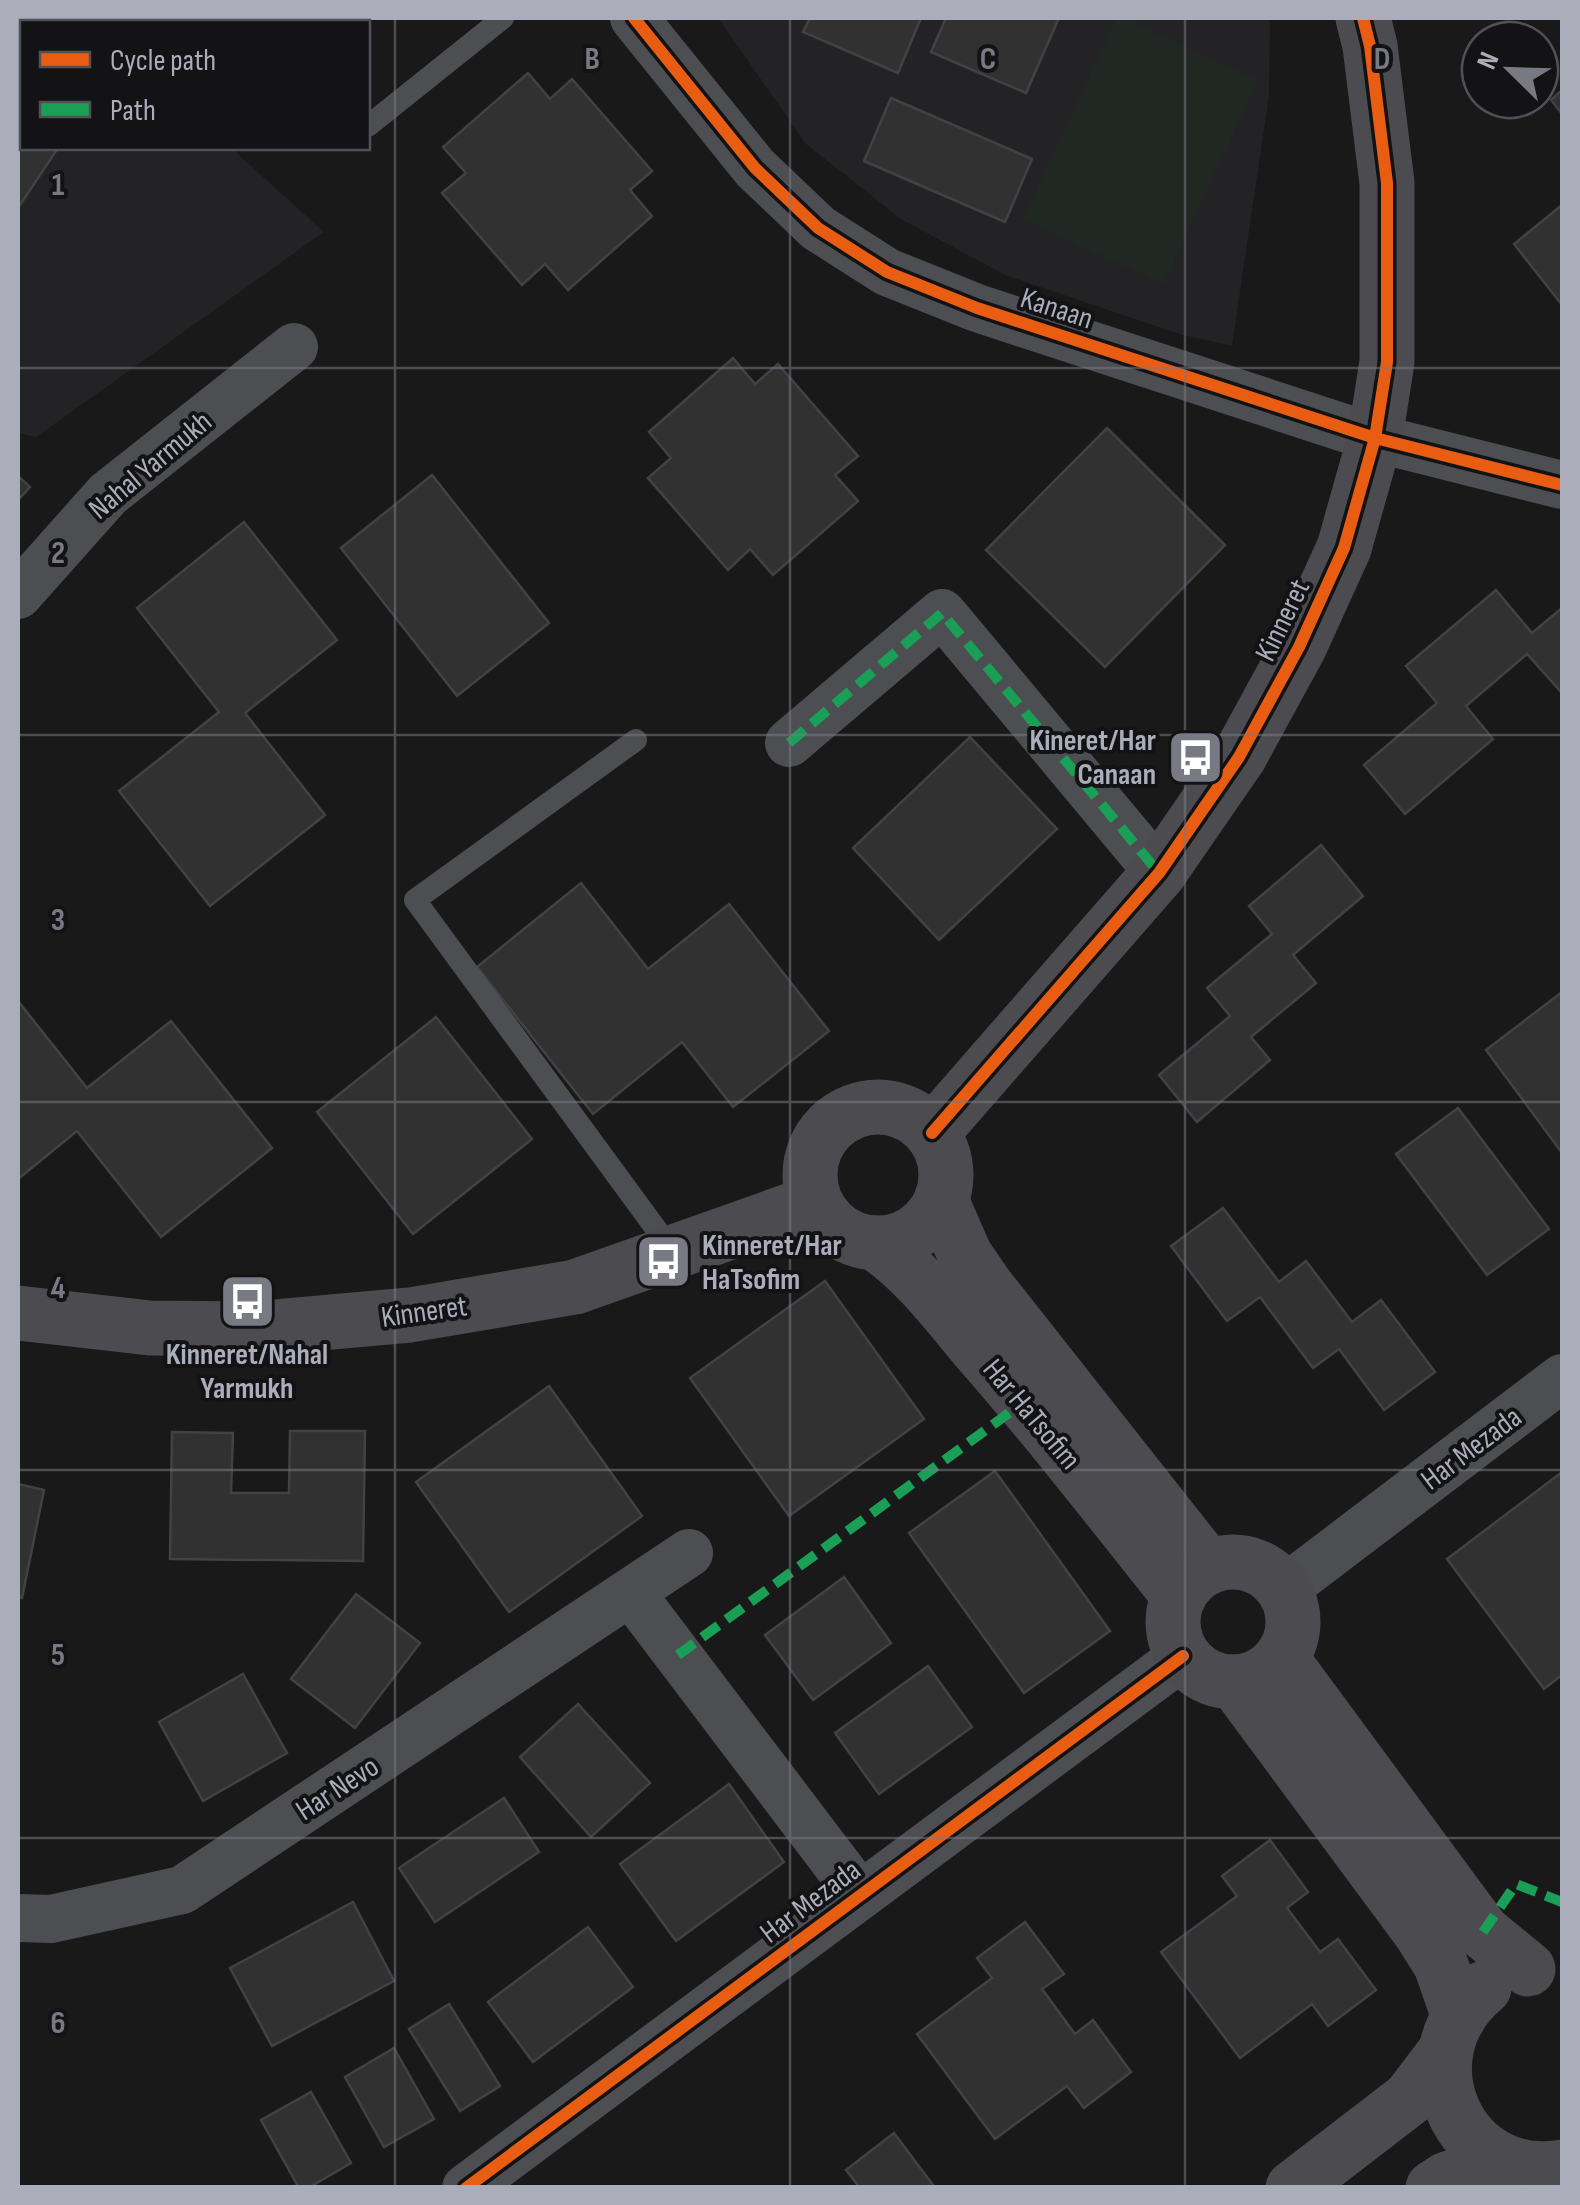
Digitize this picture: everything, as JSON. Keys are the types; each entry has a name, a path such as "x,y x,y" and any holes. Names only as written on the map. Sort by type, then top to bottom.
{"street":[{"name":"Kanaan","path":"634,18 755,168 818,228 888,272 976,308 1375,438 1562,485"},
{"name":"Kinneret","path":"932,1133 1159,872 1239,757 1299,647 1344,548 1375,438 1387,362 1386,184 1364,18"},
{"name":"Nahal Yarmukh","path":"18,595 108,494 294,347"},
{"path":"788,743 942,613 1159,872"},
{"path":"874,1107 896,1109 916,1118 939,1145 946,1172 942,1200 916,1232 896,1241 856,1240 839,1232 815,1202 810,1181 812,1159 820,1139 853,1111 874,1107"},
{"name":"Har HaTsofim","path":"942,1200 965,1255 1194,1581"},
{"name":"Kinneret","path":"18,1313 150,1328 235,1328 410,1315 575,1287 815,1202"},
{"name":"Har HaTsofim","path":"875,1243 918,1279 1024,1402 1194,1581"},
{"name":"Har Mezada","path":"1283,1590 1562,1378"},
{"name":"Har Nevo","path":"18,1918 50,1919 182,1890 689,1553"},
{"path":"1228,1562 1249,1564 1266,1572 1283,1590 1294,1620 1291,1638 1258,1670 1217,1680 1198,1671 1184,1656 1174,1637 1173,1616 1194,1581 1228,1562"},
{"path":"632,1593 860,1895"},
{"name":"Har Mezada","path":"466,2188 1184,1656"},
{"path":"1258,1670 1482,1932 1545,1970"},
{"path":"1258,1670 1441,1965 1452,2034 1446,2091 1460,2126 1478,2145 1540,2172"},
{"path":"1293,2188 1410,2098 1488,1986 1545,1970"},
{"path":"1433,2188 1447,2178 1540,2172"}],"lane":[{"path":"370,124 503,18"},
{"path":"636,740 415,900 673,1252"}],"shaded area":[{"path":"18,18 87,18 90,20 20,20 20,150 233,150 324,232 36,437 18,433"},
{"path":"718,18 1270,18 1269,95 1232,346 1179,334 1005,275 901,219 806,144"},
{"path":"1117,18 1258,80 1163,284 1023,219"}],"building":[{"path":"18,18 25,20 20,20 20,150 57,150 18,208"},
{"path":"137,18 369,18 366,20"},
{"path":"810,18 921,18 898,73 803,32"},
{"path":"946,18 1059,18 1026,93 931,52"},
{"path":"528,73 550,99 572,79 652,171 630,190 652,216 568,290 545,264 522,285 442,193 466,173 443,147"},
{"path":"891,98 1032,159 1005,222 864,161"},
{"path":"1562,205 1562,305 1514,244"},
{"path":"733,358 755,384 778,364 858,456 835,475 858,501 773,575 750,549 728,570 648,478 671,458 649,432"},
{"path":"1107,428 1225,545 1105,667 986,550"},
{"path":"432,475 549,623 457,696 341,548"},
{"path":"18,476 30,487 18,500"},
{"path":"244,522 337,640 245,713 325,815 210,906 119,791 219,712 137,608"},
{"path":"1496,590 1532,633 1562,608 1562,693 1527,654 1466,706 1493,739 1405,814 1364,765 1437,703 1406,666"},
{"path":"970,737 1057,829 939,940 853,848"},
{"path":"1321,845 1363,896 1293,955 1316,983 1251,1037 1270,1060 1197,1122 1159,1075 1230,1016 1207,988 1272,934 1249,906"},
{"path":"581,883 648,969 729,904 829,1031 733,1107 682,1042 593,1114 477,967"},
{"path":"1562,992 1562,1153 1486,1050"},
{"path":"18,1001 87,1088 171,1021 272,1148 161,1237 77,1131 18,1179"},
{"path":"436,1017 532,1139 413,1234 317,1112"},
{"path":"1458,1108 1549,1229 1487,1275 1396,1154"},
{"path":"1223,1208 1279,1282 1306,1261 1352,1322 1381,1300 1435,1372 1384,1410 1339,1349 1313,1368 1260,1297 1227,1321 1171,1246"},
{"path":"825,1281 924,1419 789,1516 690,1378"},
{"path":"549,1386 642,1516 509,1612 416,1482"},
{"path":"290,1431 365,1431 363,1561 170,1559 172,1432 233,1433 231,1493 289,1493"},
{"path":"995,1471 1110,1631 1024,1693 909,1533"},
{"path":"1562,1472 1562,1675 1544,1689 1447,1559"},
{"path":"18,1484 44,1490 22,1598 18,1597"},
{"path":"844,1577 891,1643 813,1700 765,1635"},
{"path":"356,1594 420,1643 355,1728 291,1679"},
{"path":"928,1666 972,1727 879,1794 835,1733"},
{"path":"243,1674 287,1753 203,1801 159,1722"},
{"path":"578,1704 650,1783 591,1837 520,1757"},
{"path":"729,1784 784,1862 676,1941 620,1864"},
{"path":"504,1798 539,1852 435,1922 399,1868"},
{"path":"1270,1840 1308,1892 1287,1908 1320,1952 1338,1939 1376,1990 1328,2026 1312,2004 1240,2058 1161,1952 1237,1896 1222,1876"},
{"path":"353,1902 394,1981 272,2046 230,1968"},
{"path":"1025,1922 1064,1974 1042,1989 1075,2034 1093,2020 1131,2072 1084,2108 1067,2086 995,2139 917,2034 992,1978 977,1958"},
{"path":"588,1927 633,1987 533,2062 488,2002"},
{"path":"449,2004 500,2086 460,2111 409,2029"},
{"path":"394,2048 434,2119 384,2147 345,2077"},
{"path":"311,2092 351,2163 308,2188 299,2188 261,2120"},
{"path":"894,2133 933,2185 929,2188 860,2188 846,2170"}],"marked path":[{"path":"789,743 942,613 1159,873"},
{"path":"678,1655 1024,1402"},
{"path":"1483,1932 1516,1884 1562,1902"}],"cycle path":[{"path":"634,18 755,168 818,228 887,272 977,308 1375,438 1562,485"},
{"path":"932,1133 1159,873 1239,757 1299,647 1344,548 1375,438 1387,362 1387,183 1363,18"},
{"path":"466,2188 1183,1656"}],"place":[{"name":"Kineret/Har Canaan","path":"1195,757"},
{"name":"Kinneret/Har HaTsofim","path":"663,1262"},
{"name":"Kinneret/Nahal Yarmukh","path":"247,1301"}]}
